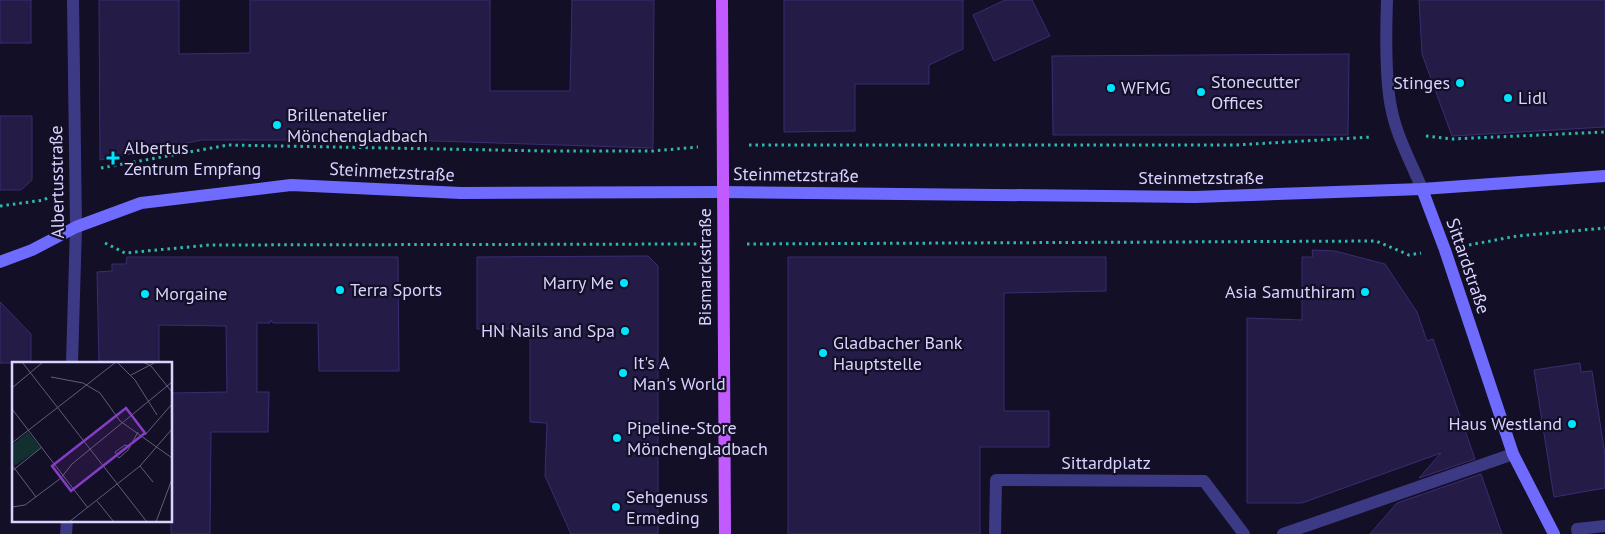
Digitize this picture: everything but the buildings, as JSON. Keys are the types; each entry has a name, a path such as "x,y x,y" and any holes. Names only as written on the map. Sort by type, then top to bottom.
{"main road":[{"name":"Bismarckstraße","path":"722,0 725,534"},
{"name":"Steinmetzstraße","path":"0,262 32,250 76,228 141,203 291,185 460,193 722,192 1195,197 1422,189 1605,176"},
{"name":"Sittardstraße","path":"1422,189 1445,250 1513,454 1554,534"}],"street":[{"name":"Albertusstraße","path":"72,0 76,228 72,362"},
{"name":"Sittardstraße","path":"1388,0 1386,26 1390,106 1422,189"},
{"path":"1283,534 1513,454"},
{"name":"Sittardplatz","path":"995,534 996,480 1204,481 1244,534"},
{"path":"1578,534 1577,529 1605,526"}],"path":[{"path":"0,206 44,200 88,171 228,145 643,151 722,145 1235,145 1400,136 1452,139 1605,132"},
{"path":"76,228 125,253 210,245 1376,241 1409,255 1518,236 1605,228"}],"place":[{"name":"Stinges","path":"1460,83"},
{"name":"WFMG","path":"1111,88"},
{"name":"Stonecutter Offices","path":"1201,92"},
{"name":"Lidl","path":"1508,98"},
{"name":"Brillenatelier Mönchengladbach","path":"277,125"},
{"name":"Albertus Zentrum Empfang","path":"113,158"},
{"name":"Marry Me","path":"624,283"},
{"name":"Terra Sports","path":"340,290"},
{"name":"Asia Samuthiram","path":"1365,292"},
{"name":"Morgaine","path":"145,294"},
{"name":"HN Nails and Spa","path":"625,331"},
{"name":"Gladbacher Bank Hauptstelle","path":"823,353"},
{"name":"It's A Man's World","path":"623,373"},
{"name":"Haus Westland","path":"1572,424"},
{"name":"Pipeline-Store Mönchengladbach","path":"617,438"},
{"name":"Sehgenuss Ermeding","path":"616,507"}]}
